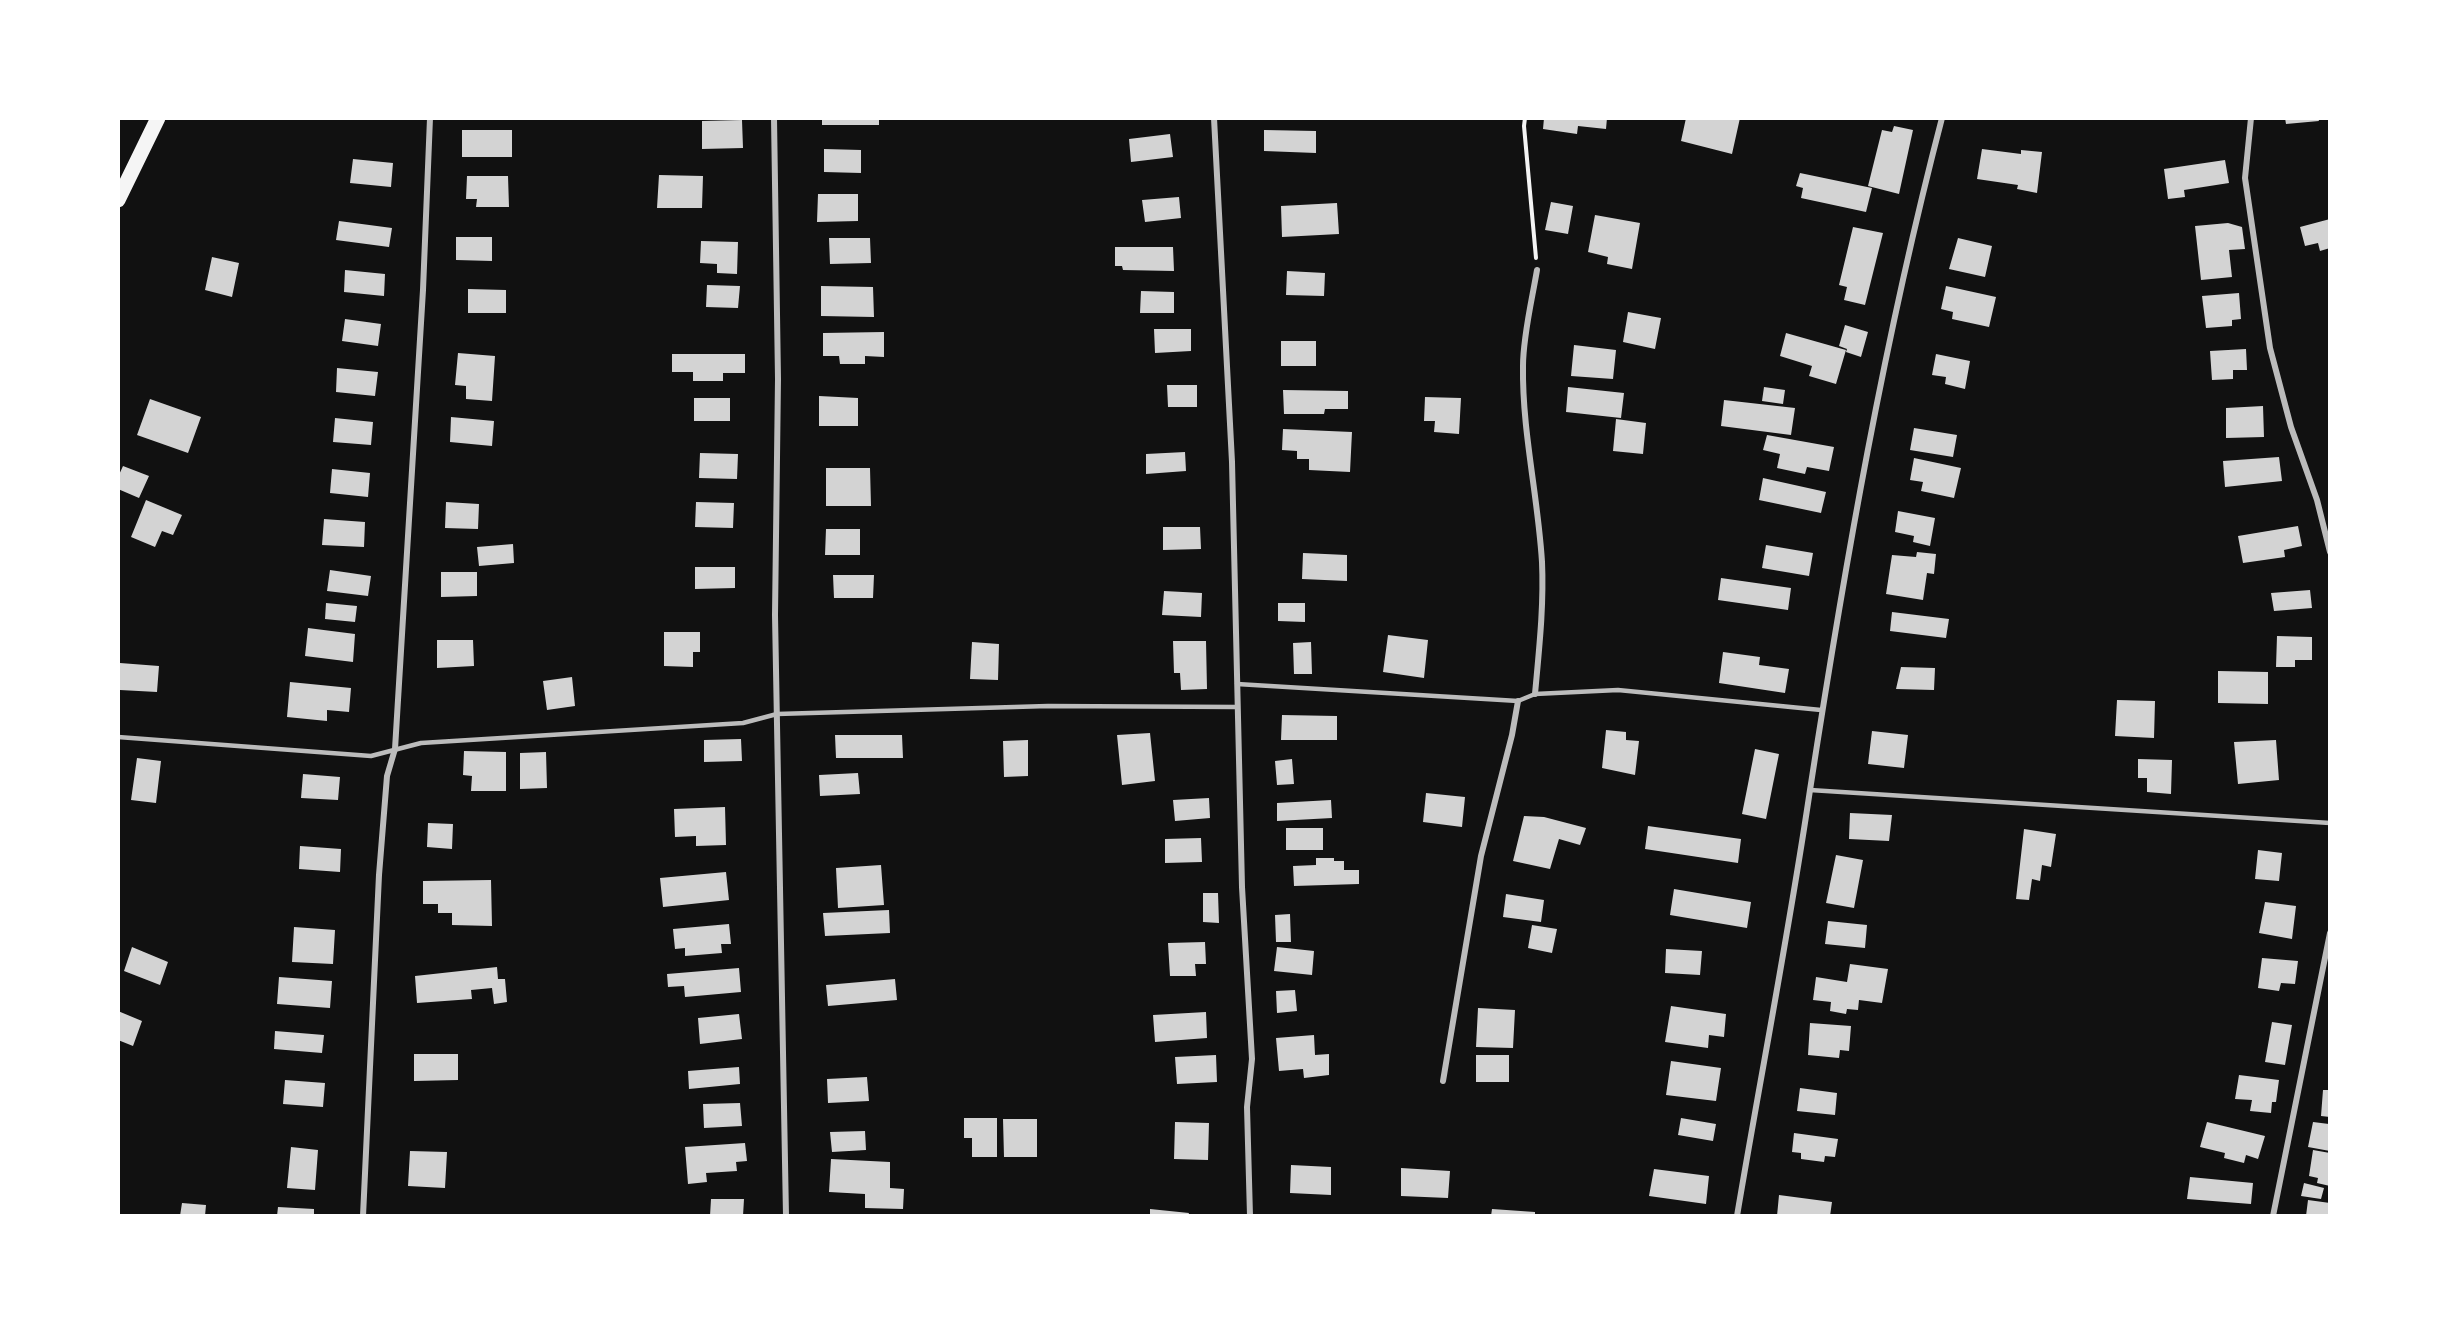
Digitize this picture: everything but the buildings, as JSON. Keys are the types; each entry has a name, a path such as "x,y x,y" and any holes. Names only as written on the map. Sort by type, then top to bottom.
{"main road":[{"path":"118,200 158,118"}],"street":[{"path":"363,1215 380,864 387,776 395,749 423,290 430,118"},
{"path":"774,118 778,379 775,615 786,1215"},
{"path":"1214,118 1232,462 1242,898 1251,1059 1247,1107 1250,1215"},
{"path":"1737,1215 1810,790 1842,582 1878,394 1942,118"},
{"path":"2251,118 2245,178 2268,337 2291,428 2317,500 2330,552"},
{"path":"1535,694 1542,616 1542,562 1534,474 1527,432 1522,364 1537,270"},
{"path":"1443,1081 1481,855 1512,735 1518,701"},
{"path":"2273,1215 2330,933"}],"lane":[{"path":"1237,684 1518,701 1535,694 1618,690 1821,710"},
{"path":"118,737 371,756 421,743 743,723 777,714 1048,706 1238,707"},
{"path":"1810,790 2330,823"}],"path":[{"path":"1525,118 1537,270"}]}
